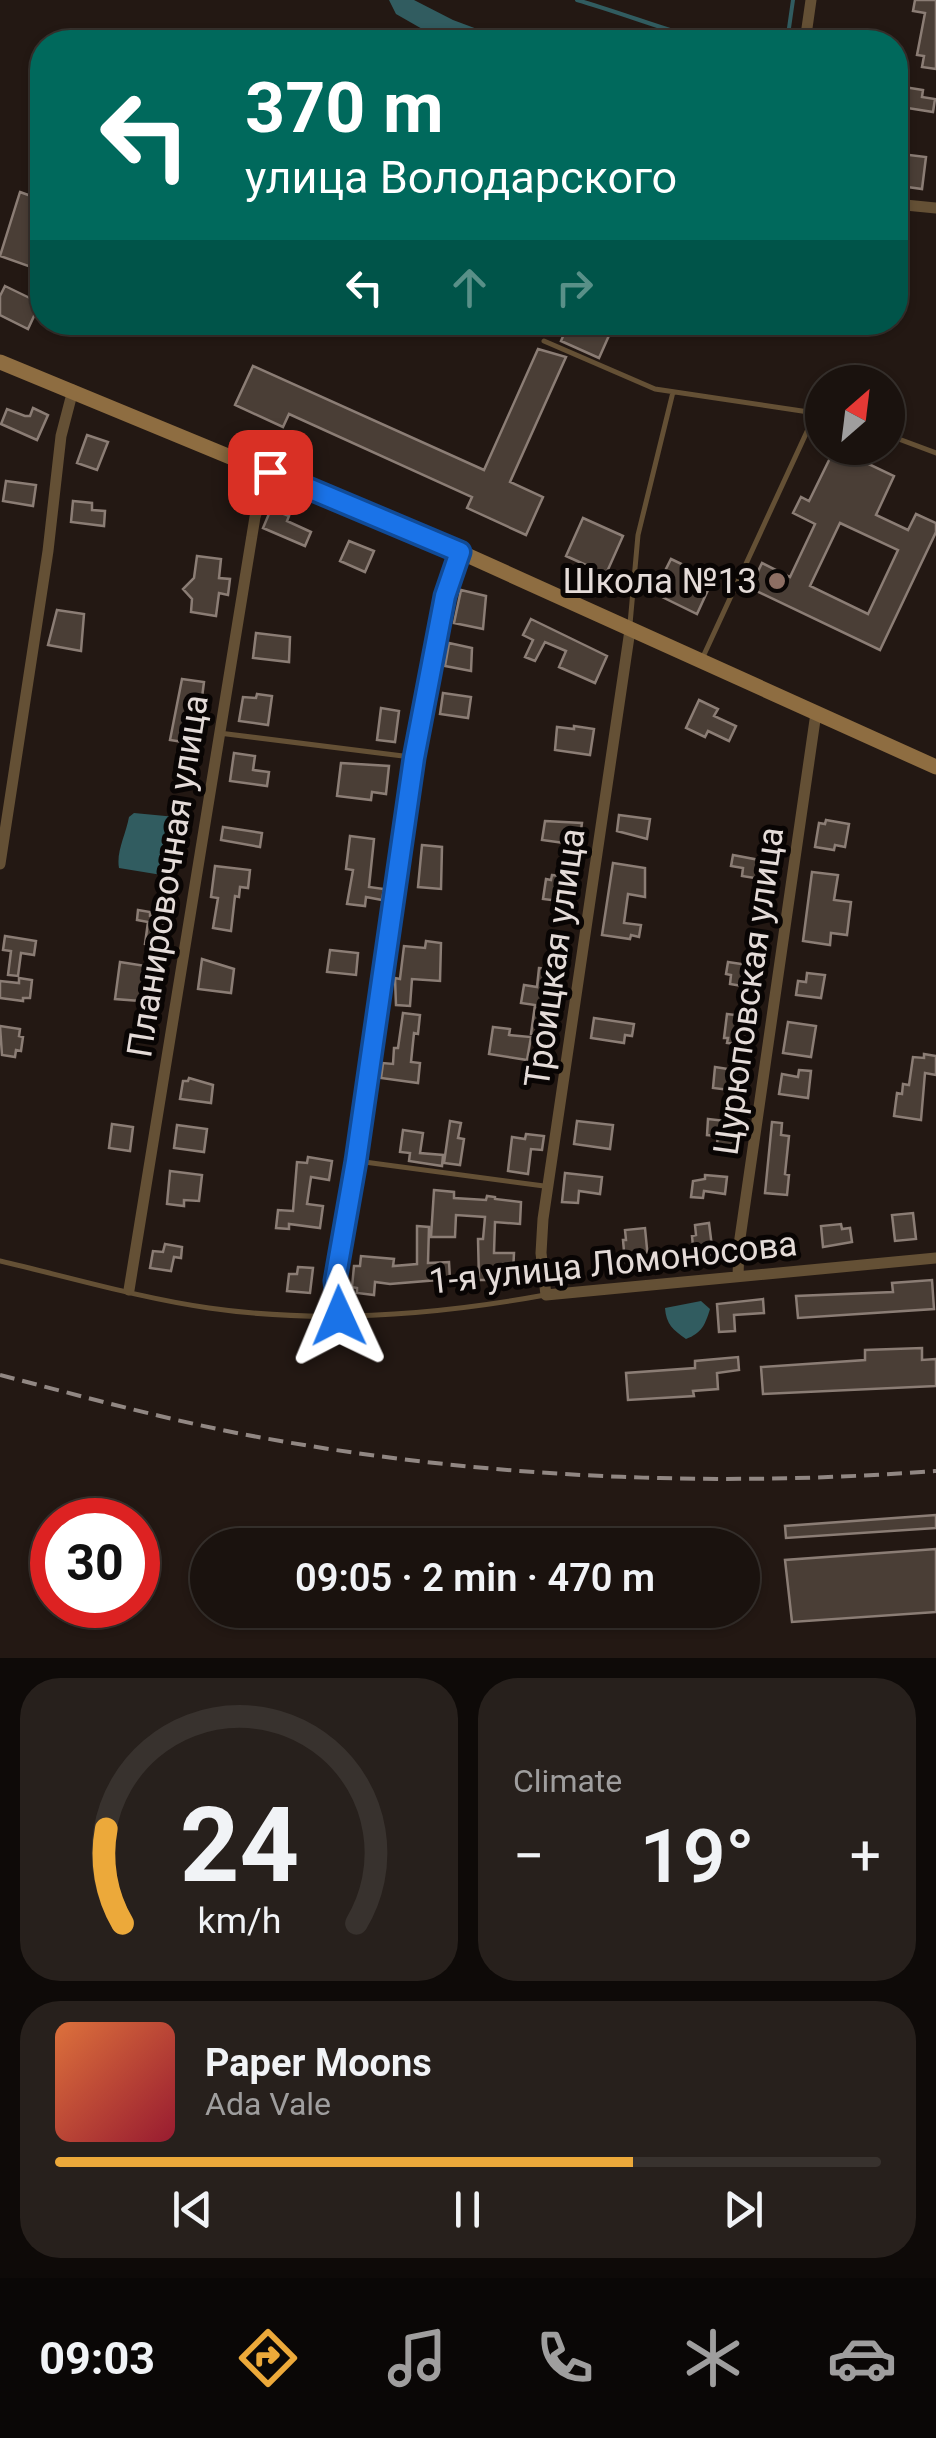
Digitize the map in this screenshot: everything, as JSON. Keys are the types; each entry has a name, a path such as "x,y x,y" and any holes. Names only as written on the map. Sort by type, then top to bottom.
{"main road":[{"path":"0,362 460,552 936,767"}],"street":[{"path":"807,30 811,0"},
{"path":"908,205 936,208"},
{"path":"0,864 48,551 61,436 73,390"},
{"name":"Планировочная улица","path":"129,1290 255,518 270,472"},
{"path":"339,1316 335,1281 414,758 445,596 460,552"},
{"name":"Троицкая улица","path":"546,1295 540,1252 547,1187 630,630"},
{"name":"Цурюповская улица","path":"738,1277 739,1245 816,714"},
{"name":"1-я улица Ломоносова","path":"546,1295 936,1258"}],"lane":[{"path":"544,341 655,389 805,411"},
{"path":"630,630 638,534 673,392"},
{"path":"905,441 936,452"},
{"path":"701,662 805,443"},
{"path":"218,733 414,758"},
{"path":"356,1161 547,1187"},
{"name":"1-я улица Ломоносова","path":"0,1261 208,1308 297,1317 402,1312 546,1295"}],"water":[{"path":"389,0 414,0 480,30 424,30 396,14"},
{"path":"134,813 176,817 183,822 174,877 119,868 129,817"},
{"path":"701,1301 710,1309 706,1320 699,1331 686,1339 671,1326 665,1308"}],"building":[{"path":"915,0 936,0 936,69 922,67 924,56 917,55 925,13 913,11"},
{"path":"908,88 923,90 922,97 935,99 933,112 908,108"},
{"path":"908,155 926,157 922,189 908,187"},
{"path":"20,192 30,196 30,267 0,256"},
{"path":"5,286 30,298 28,329 0,315 0,296"},
{"path":"564,335 609,335 599,358 561,341"},
{"path":"538,349 566,357 510,482 543,497 526,535 467,508 472,497 289,414 283,427 235,405 253,366 484,470"},
{"path":"33,408 48,415 37,440 1,424 7,409 30,416"},
{"path":"87,435 108,442 97,470 77,463"},
{"path":"827,465 871,465 894,476 876,515 908,530 916,514 936,523 936,532 880,650 750,588 762,563 790,577 815,524 793,513 801,497 809,501","holes":["840,523 898,550 868,614 810,586"]},
{"path":"6,481 36,485 33,506 3,501"},
{"path":"73,501 92,503 92,510 105,511 104,526 71,522"},
{"path":"271,509 311,532 305,546 263,528"},
{"path":"583,518 623,536 606,574 566,556"},
{"path":"349,541 374,551 365,572 340,561"},
{"path":"197,556 221,559 219,578 230,579 228,595 219,593 216,616 191,612 192,599 183,589 194,578"},
{"path":"671,559 713,579 697,614 654,593"},
{"path":"461,590 486,596 483,629 454,623"},
{"path":"57,610 84,614 81,651 48,645"},
{"path":"531,619 607,656 595,683 559,667 566,651 545,642 535,661 525,657 533,640 523,635"},
{"path":"256,633 290,637 289,662 253,658"},
{"path":"449,643 472,648 471,671 445,666"},
{"path":"182,679 204,682 196,744 170,740"},
{"path":"443,693 471,697 468,718 440,714"},
{"path":"257,694 272,696 268,725 239,721 243,697 256,698"},
{"path":"699,700 718,709 714,716 736,726 729,741 708,731 705,737 686,728"},
{"path":"381,708 399,711 395,742 377,740"},
{"path":"557,727 594,729 590,755 555,750"},
{"path":"234,753 255,756 253,770 269,772 267,786 230,781"},
{"path":"341,763 389,766 386,794 372,792 371,800 337,796"},
{"path":"619,815 650,819 647,839 617,831"},
{"path":"826,820 849,824 845,847 815,847 819,823 825,824"},
{"path":"545,821 582,823 579,845 542,840"},
{"path":"223,827 262,833 260,847 221,840"},
{"path":"350,836 374,839 369,887 384,889 382,900 366,897 365,906 347,904 353,870 346,869"},
{"path":"422,845 442,847 441,889 418,887"},
{"path":"733,855 770,862 767,880 742,876 743,868 731,866"},
{"path":"613,863 645,868 645,897 628,894 624,923 641,925 639,937 602,935"},
{"path":"215,866 250,870 248,888 240,887 239,897 235,896 231,931 213,928 218,898 211,897"},
{"path":"812,872 838,875 834,900 851,902 847,935 831,933 830,945 803,941"},
{"path":"552,875 571,877 568,902 543,899 546,879 551,880"},
{"path":"138,910 164,918 160,946 145,944 148,922 137,920"},
{"path":"5,936 36,941 34,955 21,953 18,976 8,975 11,951 3,950"},
{"path":"426,941 441,943 440,981 412,979 410,1006 396,1005 395,978 400,979 404,946 425,948"},
{"path":"330,950 358,953 356,975 327,972"},
{"path":"202,959 234,969 231,993 198,989"},
{"path":"120,962 152,967 151,975 157,976 153,1002 115,999"},
{"path":"728,962 755,966 754,988 730,984 731,975 726,974"},
{"path":"539,968 558,970 549,1036 531,1034 535,1005 521,1003 524,985 537,987"},
{"path":"807,973 825,975 821,998 796,995 798,981 806,982"},
{"path":"19,978 32,980 30,998 0,998 0,981 19,983"},
{"path":"403,1013 420,1015 411,1062 420,1063 418,1083 381,1078 383,1063 393,1064"},
{"path":"727,1014 752,1017 749,1041 744,1040 744,1045 727,1043 728,1038 724,1038"},
{"path":"594,1018 634,1024 632,1036 625,1035 624,1043 591,1038"},
{"path":"788,1022 816,1026 811,1057 783,1053"},
{"path":"0,1026 20,1029 21,1051 16,1050 15,1057 2,1055"},
{"path":"493,1027 510,1029 509,1035 531,1037 527,1060 489,1054"},
{"path":"924,1054 936,1056 936,1075 925,1073 921,1120 894,1116 897,1093 902,1094 903,1084 909,1085 913,1057 924,1058"},
{"path":"715,1067 741,1071 739,1091 713,1088"},
{"path":"799,1070 811,1071 808,1098 779,1094 782,1074 798,1077"},
{"path":"189,1078 213,1085 211,1103 180,1099 183,1081"},
{"path":"708,1119 735,1122 732,1146 717,1144 718,1136 707,1135"},
{"path":"450,1121 461,1123 458,1138 464,1139 460,1165 444,1163"},
{"path":"577,1121 613,1125 610,1149 574,1144"},
{"path":"772,1122 782,1123 781,1135 789,1136 787,1195 765,1193"},
{"path":"112,1124 133,1127 130,1151 109,1148"},
{"path":"177,1125 207,1129 204,1152 174,1148"},
{"path":"403,1130 423,1133 420,1153 443,1155 442,1166 409,1161 410,1153 400,1152"},
{"path":"526,1134 544,1136 542,1150 531,1149 528,1174 508,1171 512,1137 525,1139"},
{"path":"308,1157 332,1161 329,1180 311,1177 307,1204 323,1206 320,1228 289,1224 289,1229 276,1228 278,1210 293,1211 297,1162 307,1163"},
{"path":"170,1171 202,1175 199,1201 184,1200 184,1206 167,1204"},
{"path":"565,1173 602,1177 600,1194 579,1191 578,1203 562,1202"},
{"path":"705,1175 727,1177 725,1194 704,1191 703,1198 691,1197 693,1181 705,1179"},
{"path":"434,1190 454,1192 454,1198 486,1200 487,1196 521,1202 520,1224 495,1222 494,1253 514,1253 513,1273 492,1272 492,1280 479,1280 478,1239 483,1239 485,1217 456,1215 455,1237 431,1237"},
{"path":"913,1213 916,1239 895,1241 892,1215"},
{"path":"709,1223 713,1255 694,1257 695,1225"},
{"path":"841,1224 842,1229 850,1228 852,1242 823,1247 821,1226"},
{"path":"417,1226 429,1227 428,1263 449,1262 450,1279 375,1282 374,1295 357,1293 357,1288 352,1287 354,1266 360,1266 361,1256 394,1259 393,1266 417,1264"},
{"path":"645,1228 648,1259 625,1262 625,1230"},
{"path":"165,1244 182,1247 181,1258 174,1257 171,1271 150,1268 153,1251 163,1252"},
{"path":"298,1267 313,1268 310,1293 287,1291 289,1274 297,1274"},
{"path":"932,1280 934,1309 798,1318 796,1296 893,1292 892,1283"},
{"path":"763,1299 764,1313 734,1315 735,1331 719,1332 717,1304"},
{"path":"922,1348 922,1360 936,1359 936,1386 763,1394 761,1367 865,1360 865,1350"},
{"path":"738,1357 739,1370 717,1373 718,1389 693,1391 694,1396 628,1400 626,1373 695,1368 695,1361"},
{"path":"936,1515 936,1528 786,1538 785,1526"},
{"path":"936,1549 936,1612 792,1622 785,1560"}],"waterway":[{"path":"577,0 672,30"},
{"path":"789,30 793,0"}],"railway":[{"path":"0,1375 225,1431 426,1462 681,1479 936,1471"}],"place":[{"name":"Школа №13","path":"777,581"}],"route":[{"path":"270,472 460,552 445,596 414,758 335,1281 339,1316"}]}
